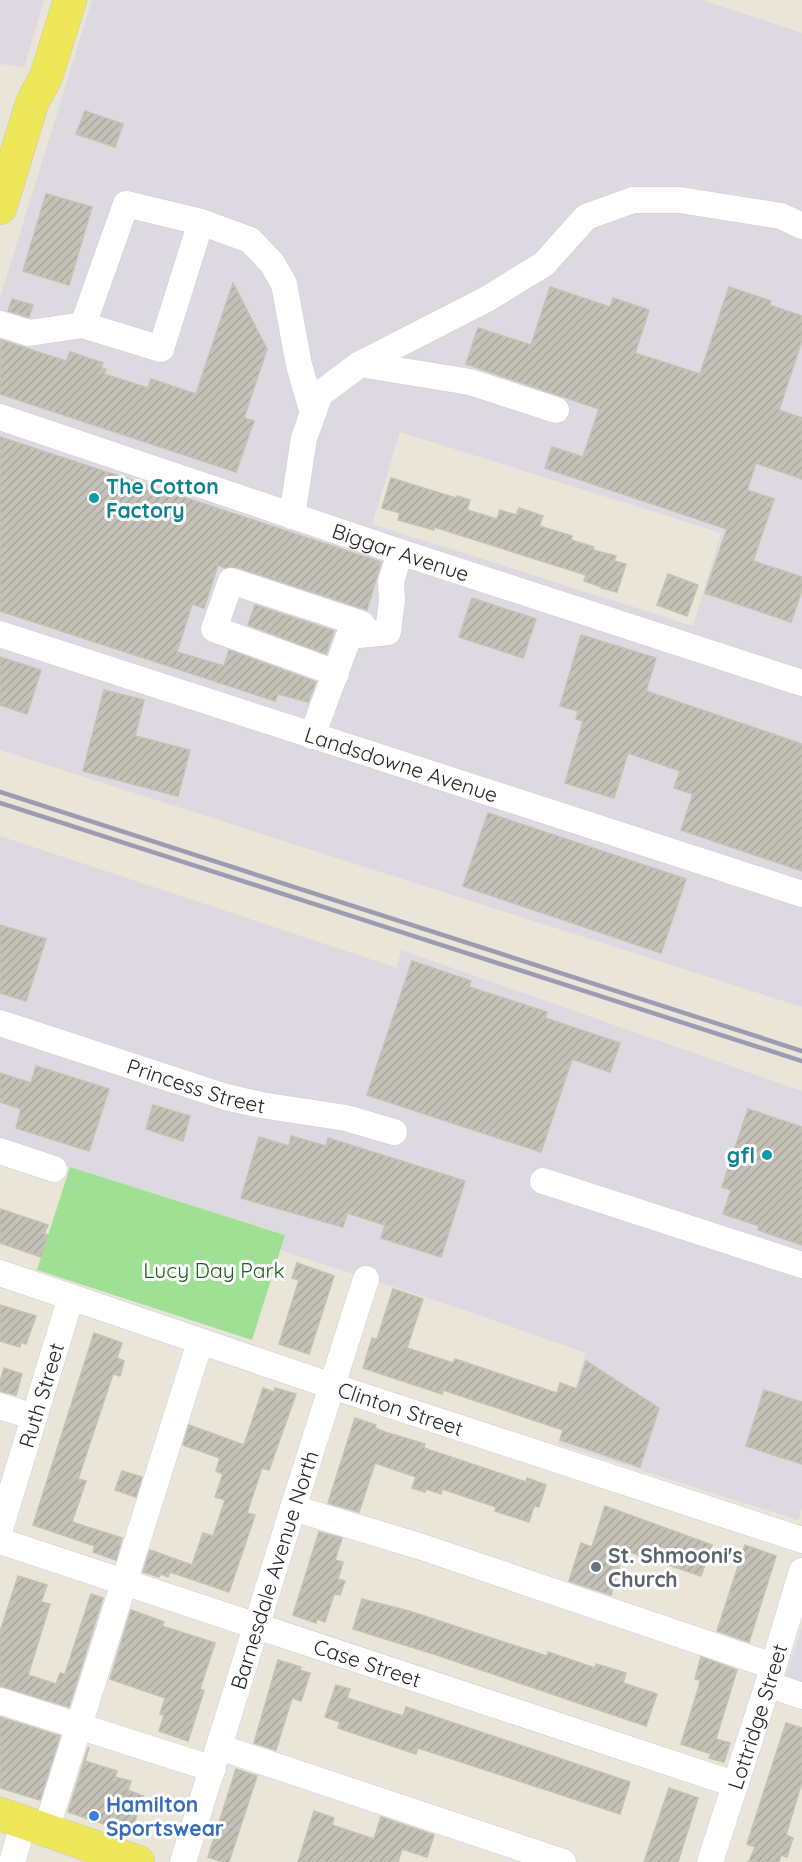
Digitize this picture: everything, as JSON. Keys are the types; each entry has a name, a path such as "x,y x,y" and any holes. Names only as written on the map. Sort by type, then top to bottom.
{"main road":[{"path":"0,208 32,103 46,77 70,0"},
{"path":"24,1822 138,1862"}],"street":[{"path":"292,516 304,438 320,394 360,364 487,299 544,264 586,217 633,200 680,200 782,216 802,226"},
{"path":"83,325 126,204 201,222 250,240 272,263 284,284 299,365 313,413"},
{"path":"0,324 29,333 83,325 161,349 201,222"},
{"path":"360,364 470,382 556,410"},
{"name":"Biggar Avenue","path":"0,417 400,552 802,682"},
{"path":"312,736 349,636 388,632 392,600 391,582 400,552"},
{"path":"336,673 214,629 231,581 362,624 366,634"},
{"name":"Landsdowne Avenue","path":"0,634 802,894"},
{"name":"Princess Street","path":"0,1023 226,1097 261,1105 346,1118 394,1132"},
{"path":"0,1151 54,1169"},
{"path":"543,1181 802,1265"},
{"name":"Clinton Street","path":"0,1273 332,1386 802,1540"},
{"name":"Barnesdale Avenue North","path":"183,1862 366,1279"},
{"name":"Ruth Street","path":"0,1529 71,1298"},
{"path":"12,1862 24,1822 80,1726 200,1342"},
{"path":"0,1406 34,1417"},
{"path":"293,1508 422,1547 771,1675 802,1696"},
{"name":"Case Street","path":"0,1541 734,1784"},
{"name":"Lottridge Street","path":"710,1862 802,1571"},
{"path":"0,1701 80,1726 216,1758 563,1862"}],"shaded area":[{"path":"0,0 44,0 24,67 0,64"},
{"path":"92,0 702,0 802,33 802,1007 0,750 0,298","holes":["400,432 721,533 693,626 372,524"]},
{"path":"0,836 397,968 401,950 802,1091 802,1508 798,1520 558,1444 586,1353 470,1312 280,1250 284,1234 0,1147"},
{"path":"802,1628 802,1685 785,1678"}],"green space":[{"name":"Lucy Day Park","path":"70,1167 285,1235 252,1340 37,1270"}],"building":[{"path":"85,111 123,124 115,147 76,134"},
{"path":"46,194 92,207 69,285 23,271"},
{"path":"233,283 267,349 244,418 254,421 236,472 0,394 1,340 66,361 70,352 103,363 101,368 106,369 104,374 148,388 151,379 196,394"},
{"path":"550,287 610,307 613,298 649,310 635,353 700,374 729,287 771,301 769,305 802,316 802,340 779,410 802,418 802,479 756,463 747,490 774,499 753,561 802,577 802,590 791,622 705,593 727,529 545,468 552,447 583,457 599,409 466,364 478,328 531,345"},
{"path":"12,299 33,305 29,317 8,311"},
{"name":"The Cotton Factory","path":"0,437 381,562 367,610 236,567 225,568 218,565 204,608 192,604 177,652 224,666 229,650 316,682 308,702 278,694 275,701 0,611"},
{"path":"391,478 456,498 457,496 470,500 467,510 497,519 500,510 516,515 519,508 543,516 539,526 572,536 571,540 594,547 593,550 616,556 614,561 626,564 617,592 584,581 586,575 434,527 434,530 398,520 400,513 382,508"},
{"path":"668,574 698,585 687,616 657,605"},
{"path":"472,598 536,619 523,658 459,637"},
{"path":"255,605 334,631 326,654 248,625"},
{"path":"581,635 656,658 646,691 802,744 802,871 681,830 693,794 674,788 680,771 628,753 614,798 565,783 583,721 576,719 578,711 560,706"},
{"path":"0,657 41,670 27,714 0,705"},
{"path":"104,690 144,700 135,736 190,750 178,796 83,771"},
{"path":"488,813 686,879 661,953 463,886"},
{"path":"0,925 46,939 26,1001 0,993"},
{"path":"412,961 471,981 469,987 547,1012 545,1018 620,1043 610,1072 572,1059 541,1152 367,1095"},
{"path":"36,1066 109,1089 89,1151 16,1128 21,1109 0,1102 0,1073 31,1083"},
{"path":"153,1105 190,1116 183,1141 146,1129"},
{"name":"gfl","path":"748,1109 802,1127 802,1245 758,1230 759,1226 723,1214 731,1190 722,1187"},
{"path":"291,1136 326,1146 328,1138 465,1181 441,1257 381,1238 385,1225 347,1213 343,1227 241,1198 259,1137 289,1146"},
{"path":"0,1209 48,1225 44,1234 48,1235 41,1257 0,1243"},
{"path":"297,1263 334,1276 309,1354 279,1344 299,1280 292,1278"},
{"path":"393,1289 423,1299 407,1348 453,1363 455,1359 557,1393 560,1383 577,1389 586,1361 659,1408 640,1467 560,1440 563,1430 443,1390 442,1394 363,1368 372,1338 377,1339"},
{"path":"0,1305 36,1316 26,1344 21,1342 20,1347 0,1341"},
{"path":"94,1333 122,1343 117,1358 124,1361 120,1376 113,1374 78,1479 86,1481 72,1522 122,1538 116,1560 93,1552 95,1546 33,1525"},
{"path":"4,1368 22,1374 16,1395 0,1391"},
{"path":"263,1388 274,1392 275,1388 296,1394 269,1470 262,1468 247,1513 255,1515 229,1592 170,1572 168,1577 161,1574 159,1577 143,1572 150,1550 192,1565 203,1533 213,1536 225,1500 215,1497 223,1474 216,1471 220,1458 183,1445 189,1425 244,1445"},
{"path":"764,1390 802,1402 802,1464 746,1446"},
{"path":"355,1418 376,1425 375,1428 385,1432 425,1444 424,1448 526,1482 527,1478 546,1485 539,1507 534,1506 529,1522 495,1511 496,1507 442,1489 441,1494 426,1489 425,1492 412,1488 416,1477 375,1463 359,1512 328,1503"},
{"path":"122,1471 142,1477 136,1497 115,1490"},
{"path":"605,1506 712,1545 701,1576 624,1550 611,1595 569,1581 581,1543 592,1547"},
{"path":"319,1532 342,1538 335,1560 343,1562 338,1579 345,1581 340,1595 334,1594 325,1622 317,1619 316,1623 293,1615"},
{"path":"745,1545 776,1556 749,1642 717,1631"},
{"path":"18,1576 47,1585 41,1602 50,1604 28,1675 56,1684 60,1673 65,1674 91,1594 103,1598 69,1707 0,1686 0,1632"},
{"path":"362,1599 409,1611 547,1656 548,1652 595,1668 596,1664 626,1673 623,1683 657,1694 646,1726 353,1629"},
{"path":"131,1610 164,1622 162,1626 215,1643 200,1689 204,1691 188,1741 159,1731 164,1715 160,1714 165,1698 110,1679"},
{"path":"701,1657 737,1670 716,1739 730,1743 724,1762 709,1758 711,1754 681,1744 699,1686 700,1680 695,1679"},
{"path":"278,1660 301,1667 300,1670 310,1673 301,1701 292,1698 276,1750 254,1743"},
{"path":"336,1685 350,1689 347,1698 403,1716 406,1707 630,1782 620,1814 418,1748 416,1754 338,1728 340,1722 325,1717"},
{"path":"0,1717 60,1736 40,1800 0,1788"},
{"path":"786,1723 802,1728 802,1782 786,1835 793,1838 787,1857 781,1855 779,1862 749,1862 755,1847 747,1844"},
{"path":"88,1748 85,1761 117,1771 115,1777 131,1781 128,1790 143,1796 131,1833 68,1812"},
{"path":"236,1769 257,1776 229,1862 223,1862 208,1857"},
{"path":"669,1788 698,1798 678,1862 644,1862"},
{"path":"314,1811 334,1818 332,1825 374,1839 381,1817 434,1835 427,1857 402,1849 398,1862 298,1862"}],"railway":[{"path":"0,792 802,1051"},
{"path":"0,803 802,1061"}],"place":[{"name":"The Cotton Factory","path":"94,498"},
{"name":"gfl","path":"767,1155"},
{"name":"St. Shmooni's Church","path":"596,1567"},
{"name":"Hamilton Sportswear","path":"94,1816"}]}
